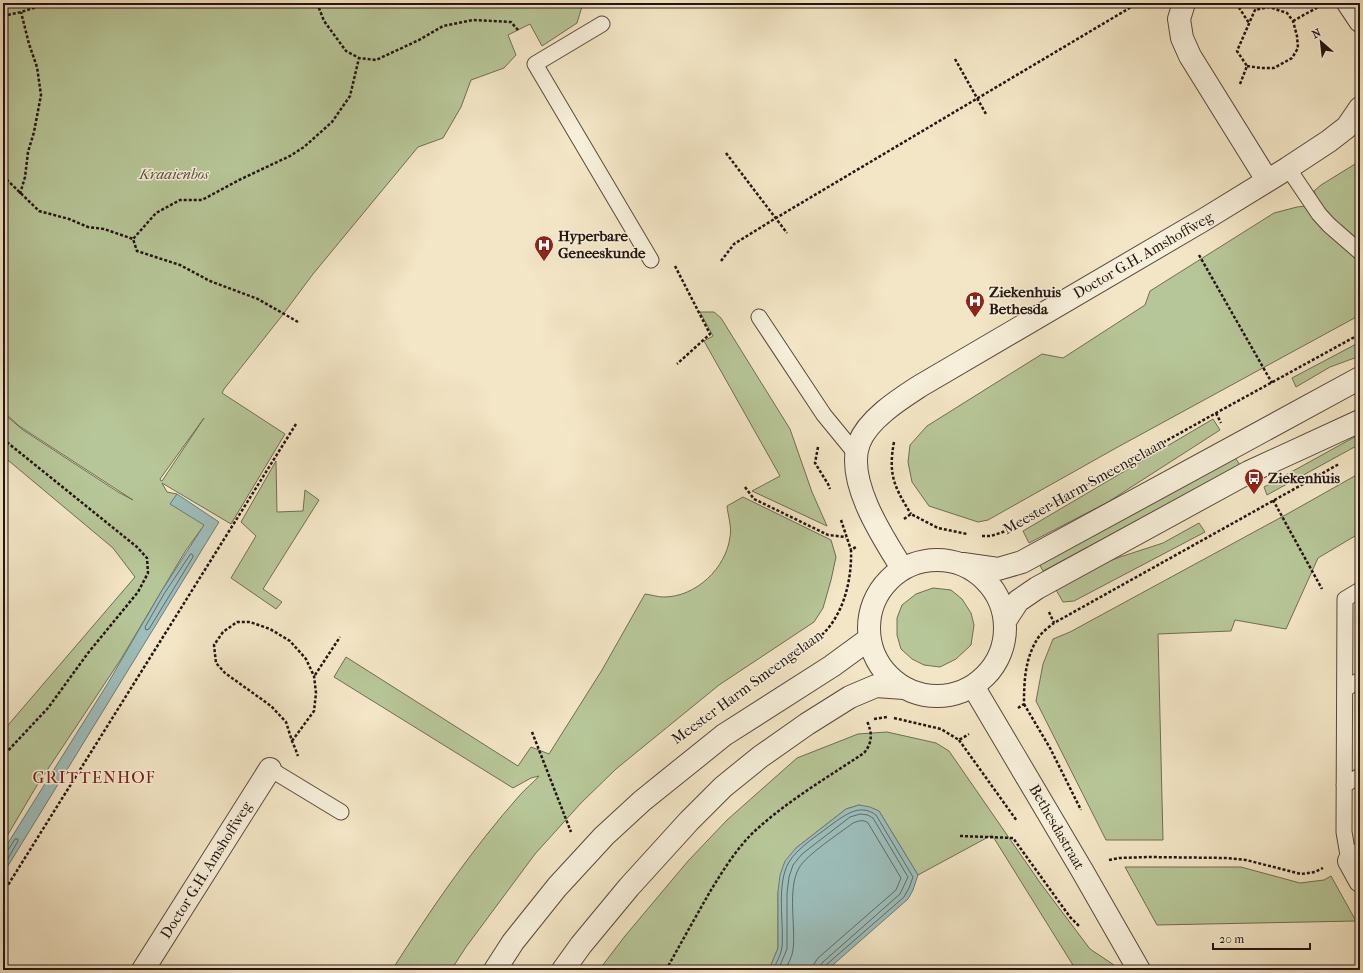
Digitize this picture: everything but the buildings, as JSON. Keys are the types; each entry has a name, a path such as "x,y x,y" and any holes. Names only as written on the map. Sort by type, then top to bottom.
{"street":[{"path":"1184,3 1179,19 1182,38 1190,56 1267,180"},
{"path":"1348,3 1360,22"},
{"name":"Doctor G.H. Amshoffweg","path":"902,568 880,533 862,492 856,474 856,454 859,442 865,432 889,407 903,397 1288,168 1329,141 1347,127 1360,108"},
{"path":"963,564 979,574 992,587 1001,603 1005,621 1003,646 992,670 973,686 950,695 926,696 904,688 887,676 876,659 869,639 869,619 874,598 886,581 902,568 922,561 942,559 963,564 998,569 1022,562 1360,378"},
{"path":"1005,621 1018,601 1037,588 1249,472 1360,421"},
{"name":"Meester Harm Smeengelaan","path":"495,970 514,942 557,887 604,836 642,801 724,735 832,666 869,639"},
{"path":"563,970 629,887 689,821 723,787 760,757 807,724 850,697 876,686 904,688"},
{"name":"Bethesdastraat","path":"973,686 1139,970"},
{"name":"Doctor G.H. Amshoffweg","path":"142,970 270,769"},
{"path":"1354,858 1360,881"}],"lane":[{"path":"602,24 535,64 651,260"},
{"path":"1288,168 1324,220 1360,252"},
{"path":"759,316 824,415 856,454"},
{"path":"1354,858 1344,832 1345,599 1360,590"},
{"path":"1344,689 1360,680"},
{"path":"270,769 341,812"},
{"path":"1344,785 1360,776"}],"path":[{"path":"3,16 49,3"},
{"path":"317,3 324,20 346,51 359,58 376,60 419,40 443,26 473,20 512,22 518,30"},
{"path":"721,261 734,244 776,218 1138,3"},
{"path":"1236,3 1250,24"},
{"path":"1255,10 1269,7 1287,13 1293,21 1297,36 1298,48 1292,58 1274,68 1247,66 1237,51 1258,3"},
{"path":"1293,21 1325,3"},
{"path":"20,194 25,177 28,152 37,119 41,95 37,67 28,44 21,12"},
{"path":"133,239 156,213 180,200 202,200 239,180 290,156 304,147 332,122 350,96 359,58"},
{"path":"955,59 986,114"},
{"path":"1227,116 1247,66"},
{"path":"726,154 787,232"},
{"path":"3,176 39,211 69,219 88,227 104,229 133,239"},
{"path":"133,239 137,251 180,265 210,281 258,299 298,322"},
{"path":"1205,250 1198,254 1272,383"},
{"path":"651,260 656,268 672,260 710,334 677,364"},
{"name":"Meester Harm Smeengelaan","path":"977,536 991,536 1003,532 1360,334"},
{"path":"3,893 296,424"},
{"path":"3,439 137,547 146,558 148,573 138,592 88,653 48,708 3,756"},
{"path":"894,441 891,459 892,476 898,493 911,514 938,528 971,535"},
{"path":"745,487 754,499 828,535 846,537"},
{"path":"1273,500 1322,590 1345,599"},
{"name":"Meester Harm Smeengelaan","path":"753,681 818,638 830,626 841,608 846,590 850,568 851,550 911,514"},
{"path":"292,741 314,711 316,693 314,676 306,659 290,641 270,629 250,622 237,622 223,632 214,645 216,663 225,673 271,706 286,722 292,741 300,761"},
{"path":"314,676 340,637"},
{"path":"666,970 722,872 739,849 756,830 778,812 864,753 871,740 871,731 867,720"},
{"path":"532,732 572,834 576,829"},
{"path":"960,836 1013,838 1070,917 1080,928"},
{"path":"1083,872 1105,860 1119,858 1227,858 1246,860 1301,874 1315,872 1354,858"}],"green space":[{"name":"Kraaienbos","path":"3,3 583,3 577,23 542,46 530,24 508,35 516,55 504,68 471,80 461,107 443,138 418,147 313,274 224,389 222,393 285,434 231,524 162,483 167,492 177,494 171,504 205,524 186,550 121,659 36,787 3,843 3,731 135,577 113,548 3,456 3,413 23,430 118,492 133,500 19,426 3,411","holes":["204,418 162,481 160,479"]},
{"path":"1360,161 1360,246 1321,208 1314,191 1321,185"},
{"path":"1306,206 1360,259 1360,315 1116,448 988,520 978,522 929,506 912,482 908,462 910,445 927,426 1042,354 1063,358 1145,305 1150,291 1274,213"},
{"path":"700,312 714,312 721,318 790,429 812,492 827,526 752,491 780,476 704,341 713,336"},
{"path":"1360,342 1360,356 1330,367 1296,387 1292,378"},
{"path":"1213,419 1220,430 1108,502 1029,543 1023,531"},
{"path":"1360,434 1360,444 1267,495 1264,487"},
{"path":"1234,456 1240,465 1043,571 1037,560"},
{"path":"276,461 277,512 303,511 305,490 319,500 263,589 282,602 276,609 231,578 256,536 241,522"},
{"path":"1360,473 1360,533 1318,558 1286,629 1235,620 1231,631 1158,634 1163,840 1106,840 1036,701 1043,664 1053,639 1070,632"},
{"path":"743,497 831,540 836,557 823,608 814,622 719,685 616,769 581,803 535,854 466,947 451,970 392,970 437,902 469,858 522,792 539,776 531,778 513,788 334,677 346,657 518,766 531,747 549,754 602,670 645,594 664,597 676,596 698,586 708,579 716,570 727,548 730,537 727,506"},
{"path":"1199,523 1205,532 1074,601 1063,602 1055,588 1091,568 1163,543"},
{"path":"933,588 951,590 962,599 971,613 974,625 971,645 956,659 940,667 924,665 912,659 901,649 897,635 897,618 902,605 916,594"},
{"path":"887,732 936,743 949,751 1041,884 1090,949 1114,965 1105,970 1076,970 992,835 918,875 879,811 859,805 846,809 796,848 778,892 778,948 769,970 599,970 625,936 688,861 727,820 797,758 858,734"},
{"path":"1125,867 1241,867 1300,883 1324,880 1331,876 1356,921 1157,925"}],"water":[{"path":"177,494 219,522 3,874 3,851 108,683 161,592 204,525 170,504"},
{"path":"859,805 870,807 879,811 918,875 913,890 908,899 827,970 769,970 778,948 778,892 780,875 785,861 796,848 846,809"}],"place":[{"name":"Hyperbare Geneeskunde","path":"544,262"},
{"name":"Ziekenhuis Bethesda","path":"975,318"},
{"name":"Ziekenhuis","path":"1254,495"}],"district":[{"name":"GRITTENHOF","path":"94,777"}]}
